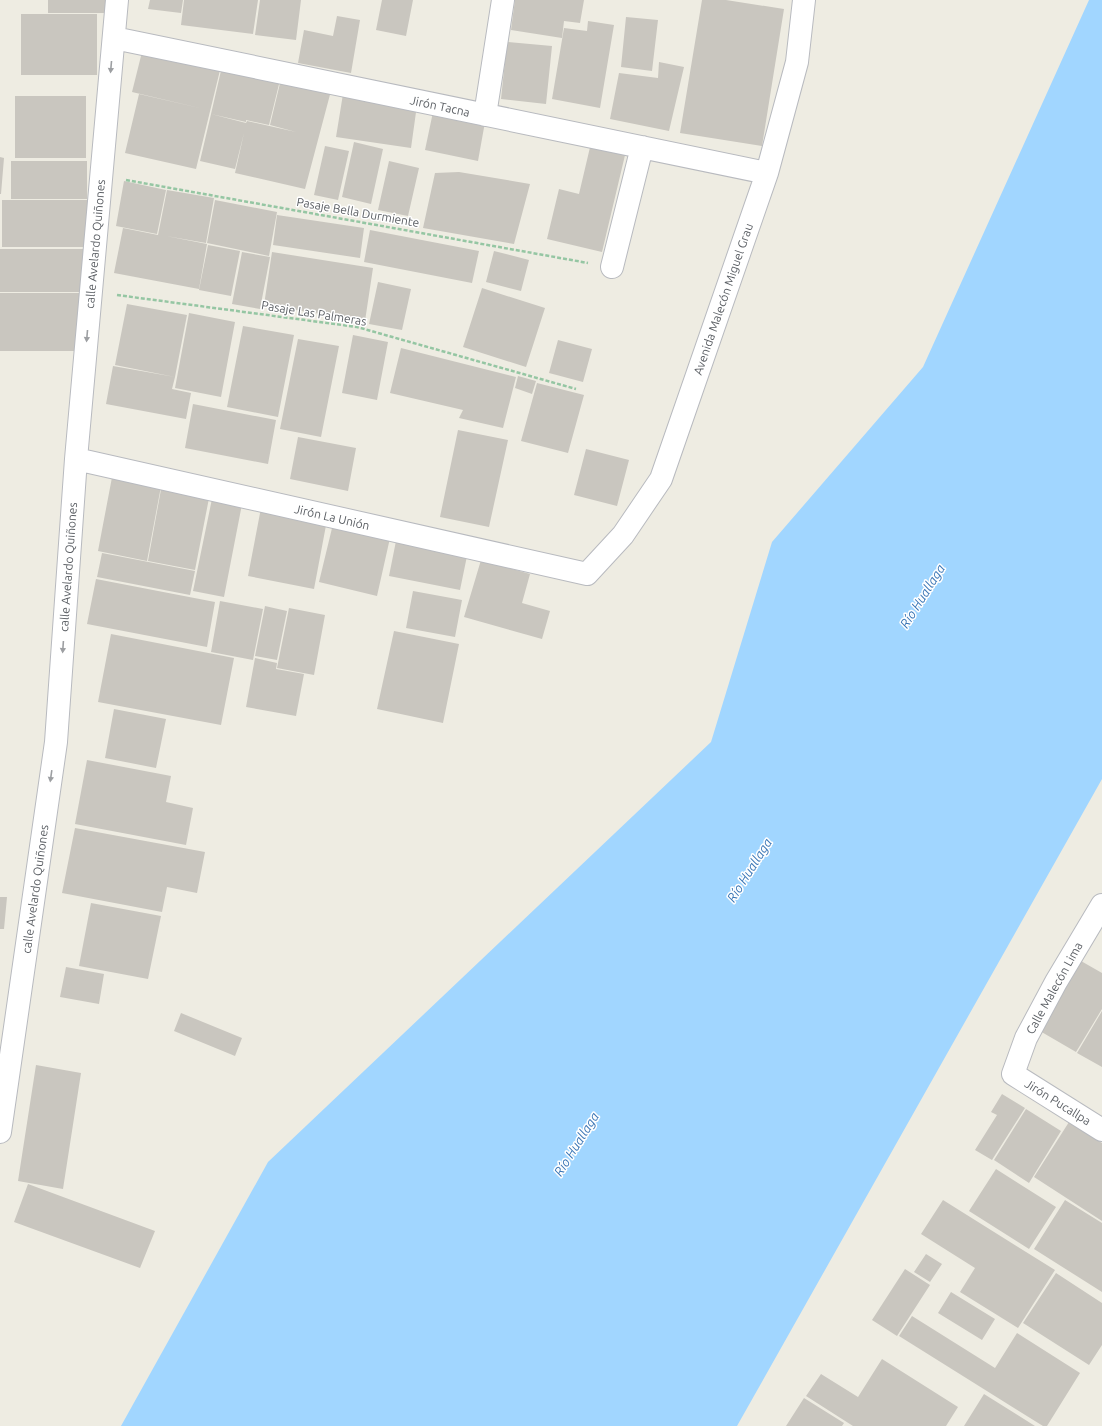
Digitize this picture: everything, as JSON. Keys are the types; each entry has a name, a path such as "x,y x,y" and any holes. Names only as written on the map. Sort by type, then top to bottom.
{"street":[{"name":"calle Avelardo Quiñones","path":"0,1132 56,742 76,459 118,0"},
{"path":"485,115 503,0"},
{"name":"Avenida Malecón Miguel Grau","path":"588,574 623,535 661,479 767,173 797,62 804,0"},
{"name":"Jirón Tacna","path":"114,38 767,173"},
{"path":"612,267 642,147"},
{"name":"Jirón La Unión","path":"76,459 588,574"},
{"name":"Calle Malecón Lima","path":"1013,1074 1026,1038 1056,982 1102,905"},
{"name":"Jirón Pucallpa","path":"1013,1074 1102,1130"}],"path":[{"name":"Pasaje Bella Durmiente","path":"102,175 612,267"},
{"name":"Pasaje Las Palmeras","path":"91,291 357,327 576,389"}],"water":[{"name":"Río Huallaga","path":"1089,0 1102,0 1102,779 737,1426 121,1426 268,1162 711,742 772,542 923,367"}],"building":[{"path":"48,0 105,0 105,13 48,13"},
{"path":"150,0 183,0 181,13 148,9"},
{"path":"184,0 258,0 253,34 181,25"},
{"path":"260,0 301,0 296,40 255,35"},
{"path":"382,0 413,0 406,36 376,30"},
{"path":"515,0 584,0 580,23 564,21 562,38 511,30"},
{"path":"702,0 726,0 784,9 762,146 680,133"},
{"path":"21,14 97,14 97,75 21,75"},
{"path":"337,16 360,20 351,73 298,63 304,30 333,36"},
{"path":"626,17 658,20 652,71 621,67"},
{"path":"588,21 614,25 600,108 552,99 564,28 587,31"},
{"path":"507,42 552,46 546,104 501,99"},
{"path":"143,48 221,66 196,169 125,153 139,94 204,109 132,92"},
{"path":"223,62 281,76 269,125 246,120 246,122 211,114"},
{"path":"659,62 684,67 669,131 610,119 619,73 658,78"},
{"path":"282,75 332,87 305,189 235,173 244,133 235,169 200,161 211,114 246,123 247,121 296,132 270,125"},
{"path":"343,94 417,105 411,148 336,137"},
{"path":"15,96 86,96 86,158 15,158"},
{"path":"433,112 485,122 478,161 425,150"},
{"path":"354,142 383,149 371,204 342,197"},
{"path":"591,143 626,151 602,252 547,239 559,189 579,194"},
{"path":"325,146 349,151 338,200 314,195"},
{"path":"0,157 4,158 1,194 0,194"},
{"path":"11,161 87,161 87,199 11,199"},
{"path":"389,161 419,168 408,216 378,210"},
{"path":"459,172 530,184 514,244 423,228 435,173"},
{"path":"124,181 166,190 157,234 116,226"},
{"path":"167,190 214,198 206,243 166,236 207,244 199,289 114,273 123,228 158,235"},
{"path":"2,200 89,200 89,247 2,247"},
{"path":"215,200 277,212 269,256 207,243"},
{"path":"277,215 364,228 360,258 273,245"},
{"path":"370,230 479,251 472,283 364,262"},
{"path":"208,245 240,251 231,296 199,290"},
{"path":"0,249 83,249 83,292 0,292"},
{"path":"494,251 529,260 521,291 486,282"},
{"path":"242,252 270,257 260,309 232,304"},
{"path":"272,252 373,268 365,321 264,305"},
{"path":"378,282 411,289 402,330 369,324"},
{"path":"482,288 545,308 526,367 463,347"},
{"path":"0,293 79,293 79,351 0,351"},
{"path":"127,304 187,315 175,377 115,365"},
{"path":"189,313 235,322 221,397 175,388"},
{"path":"243,326 294,335 278,417 227,407"},
{"path":"353,335 388,342 377,400 342,393"},
{"path":"298,339 339,346 321,437 280,429"},
{"path":"558,340 592,349 583,382 549,373"},
{"path":"401,348 516,377 503,428 459,418 463,410 390,393"},
{"path":"113,366 175,377 172,389 191,393 186,419 106,404"},
{"path":"518,376 536,381 532,394 515,388"},
{"path":"537,383 584,395 568,453 521,441"},
{"path":"193,404 276,420 268,464 185,448"},
{"path":"458,430 508,440 489,527 440,517"},
{"path":"298,437 356,448 348,491 290,479"},
{"path":"586,449 629,460 617,506 574,495"},
{"path":"113,472 162,481 147,561 98,551"},
{"path":"162,484 210,493 195,570 148,561"},
{"path":"213,494 243,499 224,597 193,591"},
{"path":"261,508 327,520 314,589 248,576"},
{"path":"333,524 390,538 377,596 319,582"},
{"path":"396,541 467,556 460,590 389,576"},
{"path":"102,553 195,571 190,595 97,577"},
{"path":"481,560 530,574 522,603 550,611 542,639 464,617"},
{"path":"96,579 215,602 207,647 87,624"},
{"path":"413,591 462,600 455,637 406,628"},
{"path":"220,601 263,609 253,660 211,652"},
{"path":"265,606 287,611 277,660 255,656"},
{"path":"289,608 325,615 314,675 277,668"},
{"path":"394,631 459,644 443,723 377,709"},
{"path":"111,634 234,658 221,725 98,702"},
{"path":"255,658 277,663 276,669 304,674 296,716 246,707"},
{"path":"114,709 166,719 156,768 105,758"},
{"path":"87,760 171,776 166,802 193,808 186,845 75,824"},
{"path":"75,828 205,852 197,893 167,887 162,912 62,893"},
{"path":"0,897 7,897 4,929 0,929"},
{"path":"91,903 161,916 148,979 79,966"},
{"path":"1074,957 1102,973 1102,1009 1076,1052 1033,1027"},
{"path":"66,967 104,974 99,1004 60,997"},
{"path":"1102,1011 1102,1067 1077,1053"},
{"path":"181,1013 242,1038 235,1056 174,1031"},
{"path":"36,1065 81,1073 63,1189 18,1181"},
{"path":"1002,1094 1025,1108 992,1160 975,1150 997,1115 991,1112"},
{"path":"1026,1109 1061,1131 1029,1183 994,1160"},
{"path":"1069,1122 1102,1143 1102,1221 1034,1177"},
{"path":"996,1169 1056,1207 1029,1249 969,1211"},
{"path":"28,1184 155,1231 140,1268 14,1222"},
{"path":"943,1200 1055,1270 1018,1328 960,1292 975,1268 921,1234"},
{"path":"1065,1200 1102,1223 1102,1292 1034,1249"},
{"path":"926,1254 942,1264 930,1282 914,1272"},
{"path":"905,1269 930,1285 897,1336 872,1320"},
{"path":"1056,1273 1102,1303 1102,1345 1089,1365 1023,1323"},
{"path":"951,1292 995,1319 982,1340 938,1313"},
{"path":"912,1316 995,1368 1017,1333 1080,1373 1047,1426 1043,1426 899,1336"},
{"path":"882,1359 958,1407 946,1426 853,1426 806,1396 821,1374 858,1397"},
{"path":"984,1394 1035,1426 964,1426"},
{"path":"804,1398 844,1423 842,1426 786,1426"}]}
